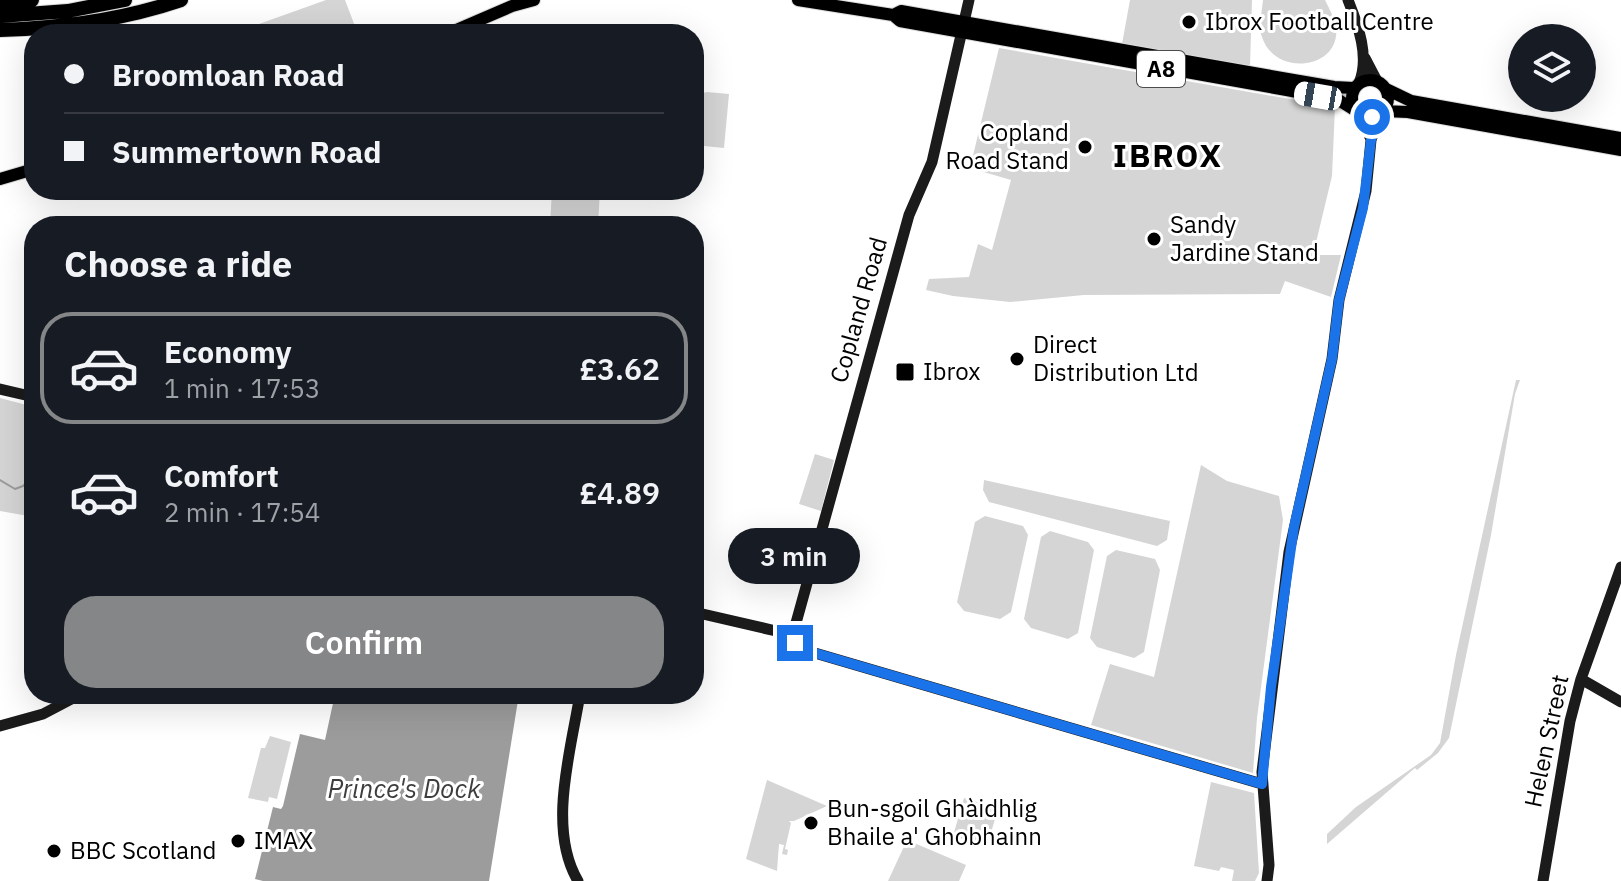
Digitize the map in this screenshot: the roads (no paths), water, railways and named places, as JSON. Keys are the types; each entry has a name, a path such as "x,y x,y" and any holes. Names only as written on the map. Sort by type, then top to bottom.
{"highway":[{"path":"0,2 32,0"},
{"path":"0,16 81,9 125,0"},
{"path":"74,24 110,19 181,0"},
{"path":"0,30 24,29"}],"main road":[{"path":"469,24 516,3 534,0"},
{"name":"A8","path":"798,0 893,15 900,21 964,27 1337,99 1356,111"},
{"name":"A8","path":"964,27 981,26 1334,87 1357,86"},
{"path":"1561,134 1411,101 1381,85 1364,81 1357,86 1351,100 1356,111 1366,117 1382,112 1408,112 1598,140 1621,138"},
{"path":"1381,85 1388,101 1382,112"},
{"path":"1598,140 1621,150"},
{"path":"0,179 24,172"}],"street":[{"name":"Copland Road","path":"789,631 796,623 815,560 909,215 932,162 969,0"},
{"path":"1348,0 1362,50 1381,85"},
{"path":"1357,86 1362,74 1362,50"},
{"path":"1356,111 1371,140"},
{"path":"1267,881 1269,865 1262,784 1271,687 1294,527 1332,359 1339,300 1363,208 1371,140 1382,112"},
{"path":"0,389 24,395"},
{"name":"Helen Street","path":"1543,881 1570,721 1581,679 1621,567"},
{"path":"704,614 776,631 789,631 795,643 808,651 1262,784"},
{"path":"1588,659 1605,691"},
{"path":"1581,679 1621,702"},
{"path":"0,726 43,714 62,704"},
{"path":"578,881 566,854 563,822 579,704"}],"water":[{"name":"Prince's Dock","path":"333,704 517,704 489,881 255,879 273,807 281,809 283,806 300,734 325,740"}],"waterway":[{"path":"0,480 15,489 24,485"}],"place":[{"name":"Ibrox Football Centre","path":"1189,22"},
{"name":"Copland Road Stand","path":"1085,147"},
{"name":"Sandy Jardine Stand","path":"1154,239"},
{"name":"Direct Distribution Ltd","path":"1017,359"},
{"name":"Ibrox","path":"905,372"},
{"name":"Bun-sgoil Ghàidhlig Bhaile a' Ghobhainn","path":"811,823"},
{"name":"IMAX","path":"238,841"},
{"name":"BBC Scotland","path":"54,851"}],"district":[{"name":"IBROX","path":"1168,156"}]}
